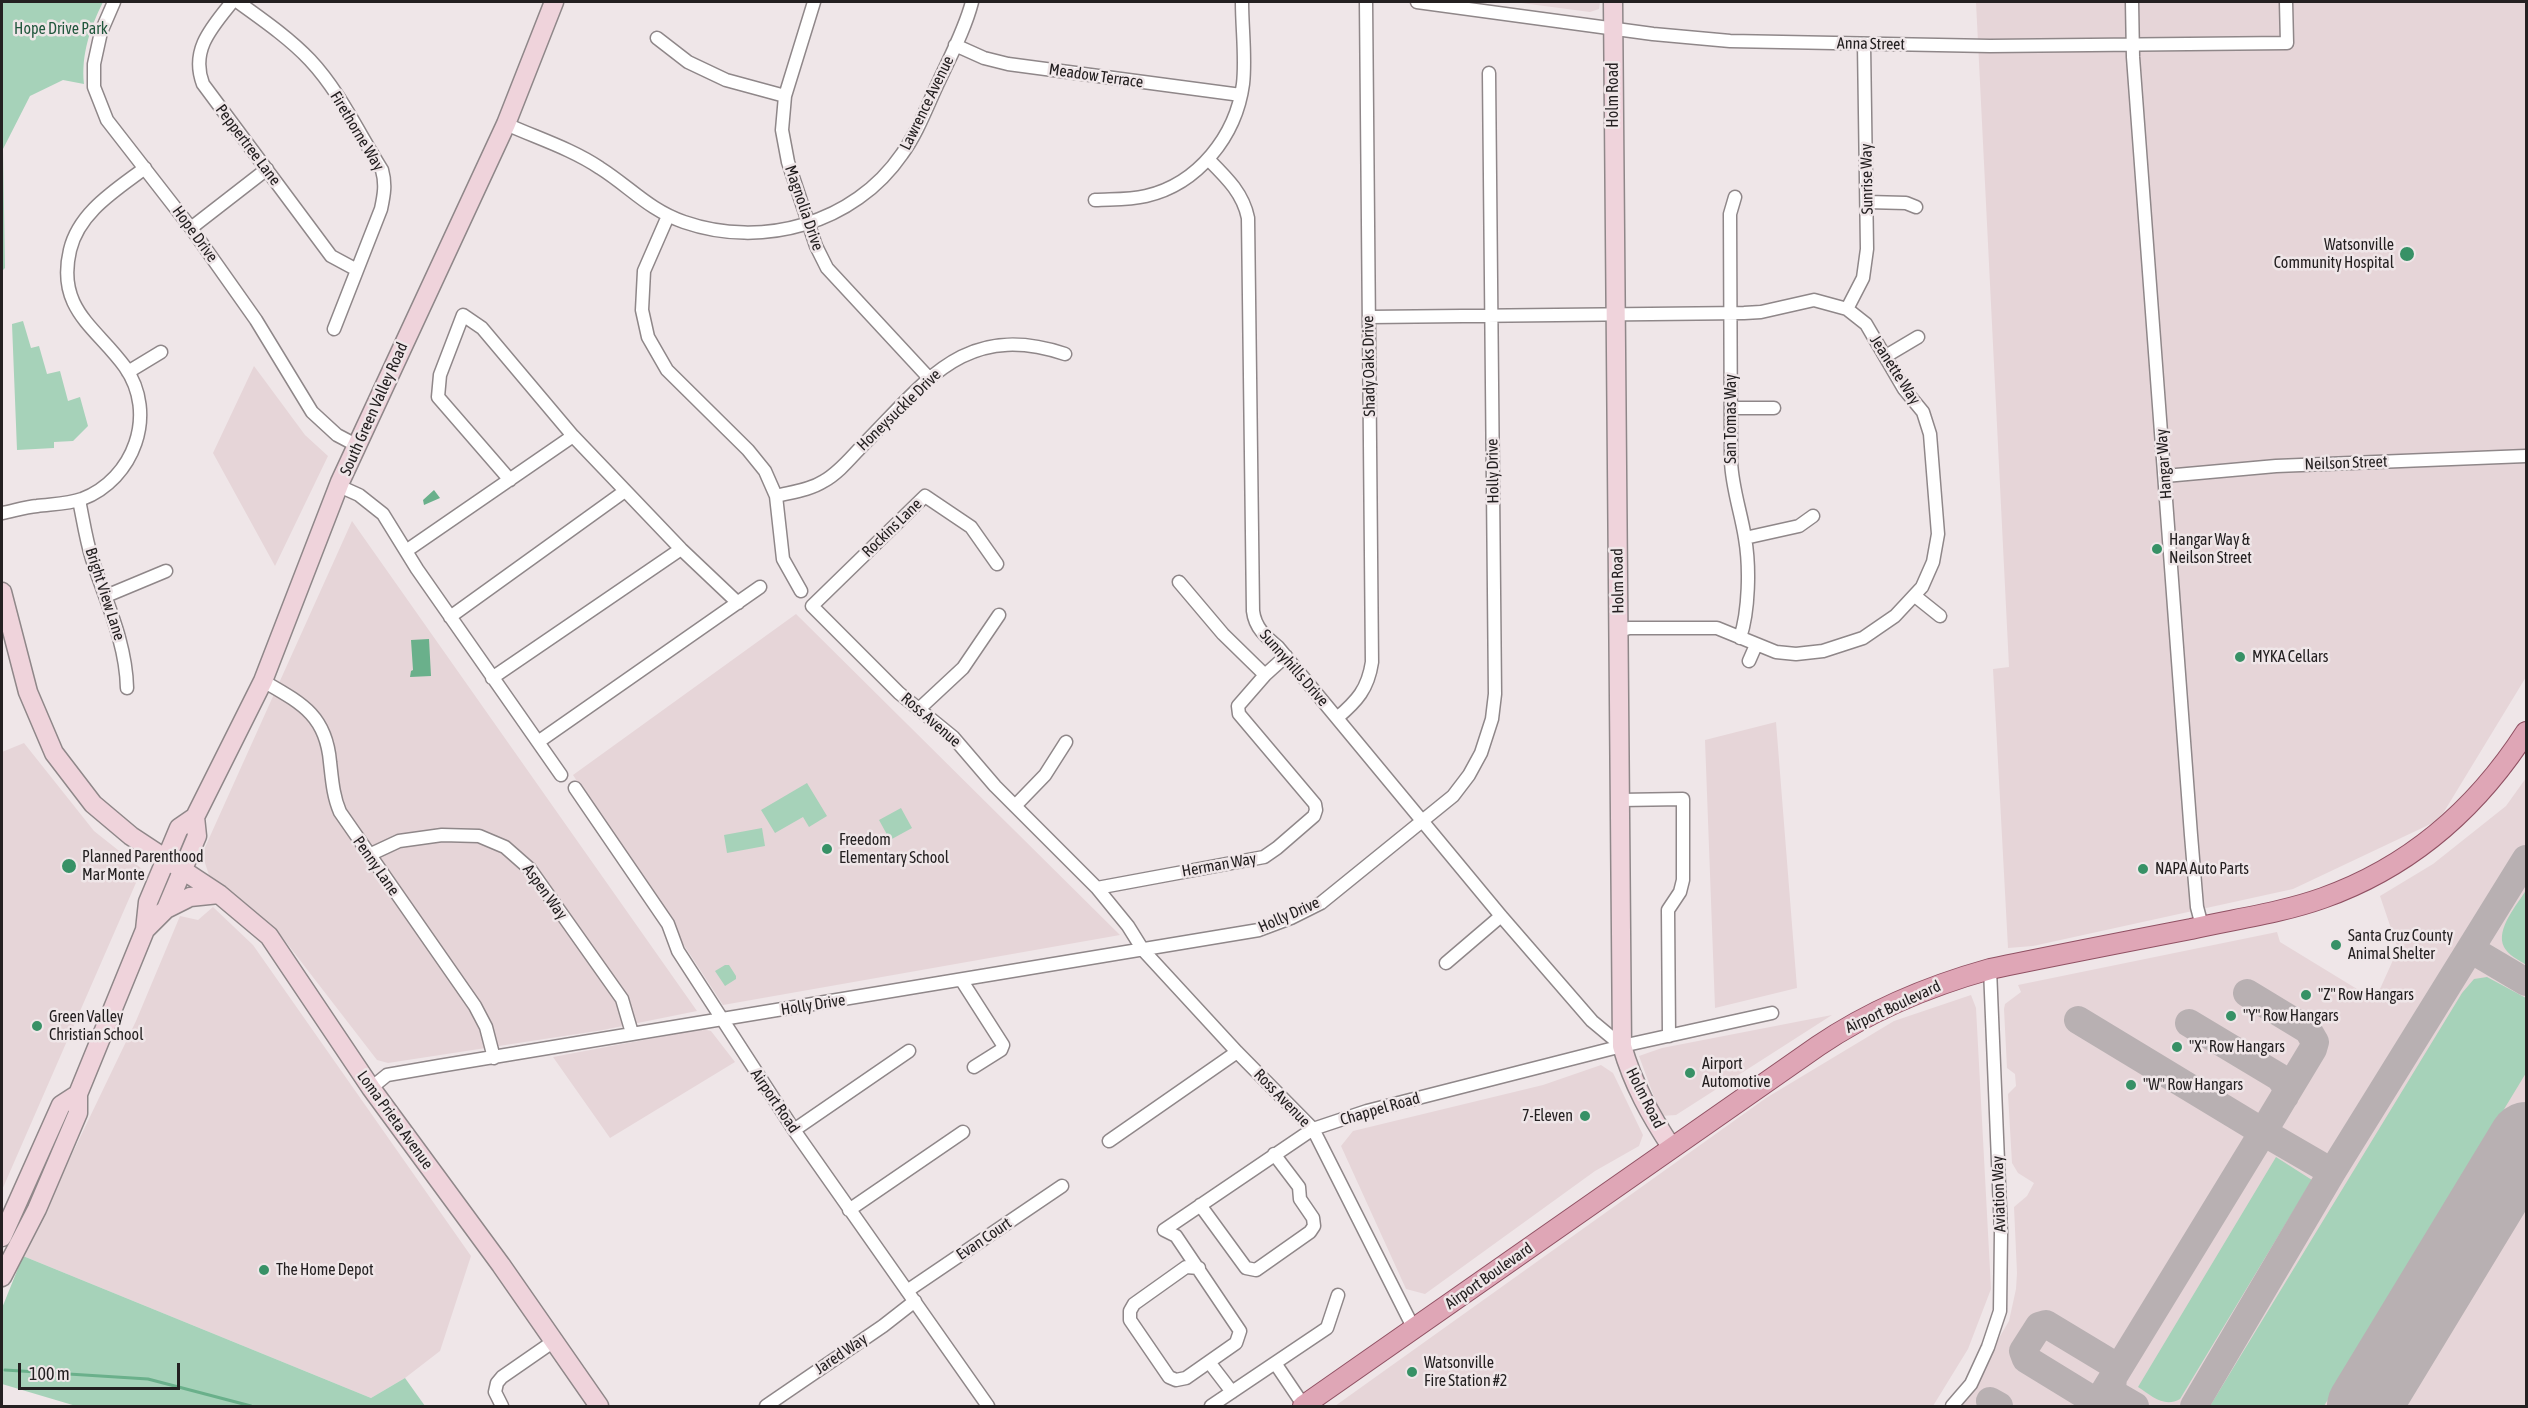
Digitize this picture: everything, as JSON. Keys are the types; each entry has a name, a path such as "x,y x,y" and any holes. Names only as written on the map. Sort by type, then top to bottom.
{"main road":[{"name":"Airport Boulevard","path":"1304,1406 1840,1031 1878,1010 1953,979 1990,969 2312,901 2382,872 2444,830 2494,778 2526,732"}],"street":[{"name":"Hope Drive","path":"114,2 97,44 94,63 94,87 107,120 191,228 256,320 312,412 337,435 356,445"},
{"name":"Peppertree Lane","path":"232,2 202,43 199,59 200,76 209,94 331,256 357,270"},
{"name":"Firethorne Way","path":"238,2 284,36 312,62 333,90 382,170 385,191 381,209 334,329"},
{"name":"South Green Valley Road","path":"2,1276 36,1209 78,1113 78,1094 145,930 148,902 179,828 195,817 263,681 356,445 506,124 554,2"},
{"name":"Magnolia Drive","path":"814,2 785,96 782,130 788,162 821,258 827,268 929,378"},
{"name":"Lawrence Avenue","path":"506,124 600,167 642,201 668,216 700,227 730,233 766,233 809,223 850,204 878,182 896,163 916,129 972,2"},
{"path":"1095,200 1135,198 1159,192 1185,178 1209,159 1229,129 1241,95 1243,77 1242,2"},
{"name":"Shady Oaks Drive","path":"1337,718 1362,695 1369,680 1372,662 1366,2"},
{"name":"Anna Street","path":"1417,2 1613,29 1707,39 1864,44 2133,45 2287,43 2286,2"},
{"name":"Holm Road","path":"1613,2 1622,1046 1629,1073 1641,1098 1672,1148"},
{"name":"Hangar Way","path":"2132,2 2133,45 2197,907 2202,926"},
{"path":"657,38 688,62 726,80 785,96"},
{"name":"Sunrise Way","path":"1846,309 1860,287 1865,270 1867,202 1864,44"},
{"name":"Meadow Terrace","path":"955,45 984,58 1008,64 1241,95"},
{"name":"Holly Drive","path":"371,1088 387,1075 1259,930 1321,903 1453,796 1469,775 1485,742 1494,707 1489,73"},
{"name":"Sunnyhills Drive","path":"1209,159 1237,191 1246,208 1248,218 1254,616 1262,633 1286,656 1501,916 1592,1021 1622,1046"},
{"path":"2,513 79,500 98,491 114,479 128,463 139,429 140,405 128,372 76,310 69,288 68,261 73,242 84,221 96,207 145,168"},
{"path":"191,228 267,169"},
{"name":"San Tomas Way","path":"1735,197 1730,214 1731,477 1745,537 1747,561 1746,622 1740,638"},
{"path":"1867,202 1906,202 1916,207"},
{"path":"668,216 644,272 642,310 648,337 667,370 748,450 765,471 776,495 783,559 801,591"},
{"name":"Jeanette Way","path":"1369,317 1729,314 1761,312 1814,300 1846,309 1866,324 1904,389 1923,412 1932,444 1938,545 1930,572 1915,596 1895,616 1874,632 1836,648 1796,654 1776,652 1717,628 1629,628 1619,631"},
{"path":"510,480 438,397 440,375 463,315 482,328 573,436 681,549 738,603"},
{"path":"1886,356 1918,338"},
{"name":"Honeysuckle Drive","path":"776,495 812,487 832,475 929,378 959,357 991,346 1028,344 1065,354"},
{"path":"128,372 161,352"},
{"path":"1731,408 1774,408"},
{"path":"406,551 573,436"},
{"name":"Neilson Street","path":"2166,476 2276,466 2526,456"},
{"path":"339,486 359,495 383,514 450,617 561,775"},
{"path":"450,617 626,492"},
{"name":"Rockins Lane","path":"812,606 925,496 971,528 997,564"},
{"name":"Bright View Lane","path":"79,500 91,557 121,641 126,666 126,688"},
{"path":"1745,537 1799,526 1813,516"},
{"path":"492,678 681,549"},
{"path":"106,596 166,571"},
{"path":"1179,582 1223,634 1265,675"},
{"path":"538,742 760,586"},
{"name":"Loma Prieta Avenue","path":"2,592 28,692 54,753 93,804 131,836 219,894 269,936 371,1088 501,1265 599,1407"},
{"path":"1915,596 1940,616"},
{"name":"Ross Avenue","path":"812,606 899,693 953,736 1015,806 1097,888 1128,926 1143,950 1237,1052 1313,1129 1414,1329"},
{"path":"919,710 963,668 999,615"},
{"path":"1749,660 1756,645"},
{"name":"Herman Way","path":"1097,888 1263,857 1278,848 1314,816 1317,810 1315,804 1239,714 1238,706 1265,675 1286,656"},
{"name":"Penny Lane","path":"263,681 303,705 321,726 328,747 337,806 343,819 475,1006 486,1027 494,1058"},
{"path":"1015,806 1045,775 1066,742"},
{"name":"Airport Road","path":"575,788 668,924 678,951 794,1130 988,1407"},
{"path":"1620,800 1683,799 1683,880 1680,892 1668,910 1669,1036"},
{"name":"South Green Valley Road","path":"145,930 166,909 197,836 195,817"},
{"path":"131,836 161,837 179,828"},
{"name":"Aspen Way","path":"369,855 406,839 449,834 478,836 506,847 530,869 622,999 632,1033"},
{"path":"166,909 190,897 219,894"},
{"path":"1446,963 1501,916"},
{"name":"Aviation Way","path":"1952,1407 1971,1384 1988,1347 2000,1311 2001,1233 1990,969"},
{"path":"962,981 1003,1045 1001,1050 974,1067"},
{"name":"Chappel Road","path":"1199,1268 1176,1236 1164,1230 1313,1129 1367,1112 1622,1046 1772,1013"},
{"path":"794,1130 909,1051"},
{"path":"1108,1141 1237,1052"},
{"name":"South Green Valley Road","path":"2,1237 61,1106 78,1094"},
{"path":"849,1210 963,1132"},
{"path":"1200,1205 1246,1268 1256,1270 1310,1232 1314,1226 1313,1218 1300,1199 1299,1187 1274,1154"},
{"name":"Evan Court","path":"911,1296 1062,1186"},
{"path":"1186,1267 1199,1268 1240,1331 1236,1343 1186,1378 1172,1379 1129,1316 1134,1304 1186,1267"},
{"path":"1211,1407 1327,1328 1338,1295"},
{"name":"Jared Way","path":"766,1407 883,1326 911,1296"},
{"path":"502,1407 495,1392 499,1380 554,1341"},
{"path":"1209,1362 1232,1392"},
{"path":"1275,1363 1304,1406"}],"shaded area":[{"path":"1514,2 1600,2 1599,9 1590,12"},
{"path":"1976,2 2526,2 2526,677 2439,820 2293,889 2033,946 2008,948 1993,669 2009,667"},
{"path":"254,366 305,435 328,456 275,566 213,453"},
{"path":"434,490 440,498 424,505 423,500"},
{"path":"352,521 697,1011 603,1030 388,1063 377,1060 282,937 211,881 202,854"},
{"name":"Freedom Elementary School","path":"796,614 1120,935 723,1005 573,775"},
{"path":"429,639 431,676 410,677 413,670 411,640"},
{"path":"1776,722 1797,988 1715,1008 1705,740"},
{"name":"Green Valley Christian School","path":"24,743 94,831 142,869 2,1190 2,752"},
{"path":"2526,778 2526,1406 1959,1406 2009,1321 2017,1273 2014,1207 2027,1196 2034,1183 2018,1173 2012,1163 2008,1094 2016,1086 2015,1074 2007,1068 2004,1009 2005,1004 2021,992 2018,985 2277,932 2280,942 2375,1000 2398,949 2380,896 2433,864 2506,806"},
{"path":"213,907 253,945 471,1256 440,1351 405,1378 371,1398 23,1256 136,1021 180,916 198,920"},
{"path":"1971,995 1976,1008 1991,1289 1968,1349 1933,1406 1335,1406 1766,1098 1894,1021"},
{"path":"1832,1015 1676,1115 1661,1116 1639,1056 1662,1048"},
{"path":"702,1029 711,1031 735,1062 610,1138 553,1057"},
{"path":"1601,1065 1613,1073 1643,1135 1639,1146 1595,1171 1425,1294 1406,1289 1341,1146 1353,1131 1543,1085"}],"green space":[{"name":"Hope Drive Park","path":"2,2 103,2 88,42 83,73 84,84 63,80 30,96 3,149 5,268 2,271"},
{"path":"23,321 31,348 39,346 47,374 60,371 68,401 80,397 88,426 73,441 54,442 54,448 17,450 12,324"},
{"path":"807,783 827,816 809,827 803,817 775,833 761,810"},
{"path":"901,808 912,828 890,840 879,820"},
{"path":"762,828 765,846 727,853 724,835"},
{"path":"2526,890 2526,965 2508,952 2502,940 2505,925"},
{"path":"729,965 736,979 725,986 715,971"},
{"path":"2487,977 2526,998 2526,1073 2324,1406 2210,1406 2462,993 2474,979"},
{"path":"2276,1157 2312,1180 2180,1399 2169,1402 2158,1400 2138,1387"},
{"path":"23,1256 371,1398 405,1378 425,1406 76,1406 2,1384 2,1308"}],"waterway":[{"path":"5,1370 148,1379 251,1406"}],"taxiway":[{"path":"2194,1406 2332,1172 2526,859"},
{"path":"2472,950 2526,982"},
{"path":"2078,1020 2263,1132 2315,1042 2308,1030 2247,993"},
{"path":"2189,1023 2279,1077 2286,1086 2285,1096"},
{"path":"2101,1397 2263,1132 2332,1172"},
{"path":"2096,1399 2088,1397 2026,1359 2023,1351 2039,1326 2046,1324 2114,1365 2112,1389"},
{"path":"2116,1395 2135,1406"},
{"path":"1990,1401 1999,1406"}],"runway":[{"path":"2364,1406 2526,1139"}],"place":[{"name":"Watsonville Community Hospital","path":"2407,254"},
{"name":"Hangar Way & Neilson Street","path":"2157,549"},
{"name":"MYKA Cellars","path":"2240,657"},
{"name":"Freedom Elementary School","path":"827,849"},
{"name":"Planned Parenthood Mar Monte","path":"69,866"},
{"name":"NAPA Auto Parts","path":"2143,869"},
{"name":"Santa Cruz County Animal Shelter","path":"2336,945"},
{"name":"\"Z\" Row Hangars","path":"2306,995"},
{"name":"\"Y\" Row Hangars","path":"2231,1016"},
{"name":"Green Valley Christian School","path":"37,1026"},
{"name":"\"X\" Row Hangars","path":"2177,1047"},
{"name":"Airport Automotive","path":"1690,1073"},
{"name":"\"W\" Row Hangars","path":"2131,1085"},
{"name":"7-Eleven","path":"1585,1116"},
{"name":"The Home Depot","path":"264,1270"},
{"name":"Watsonville Fire Station #2","path":"1412,1372"}]}
